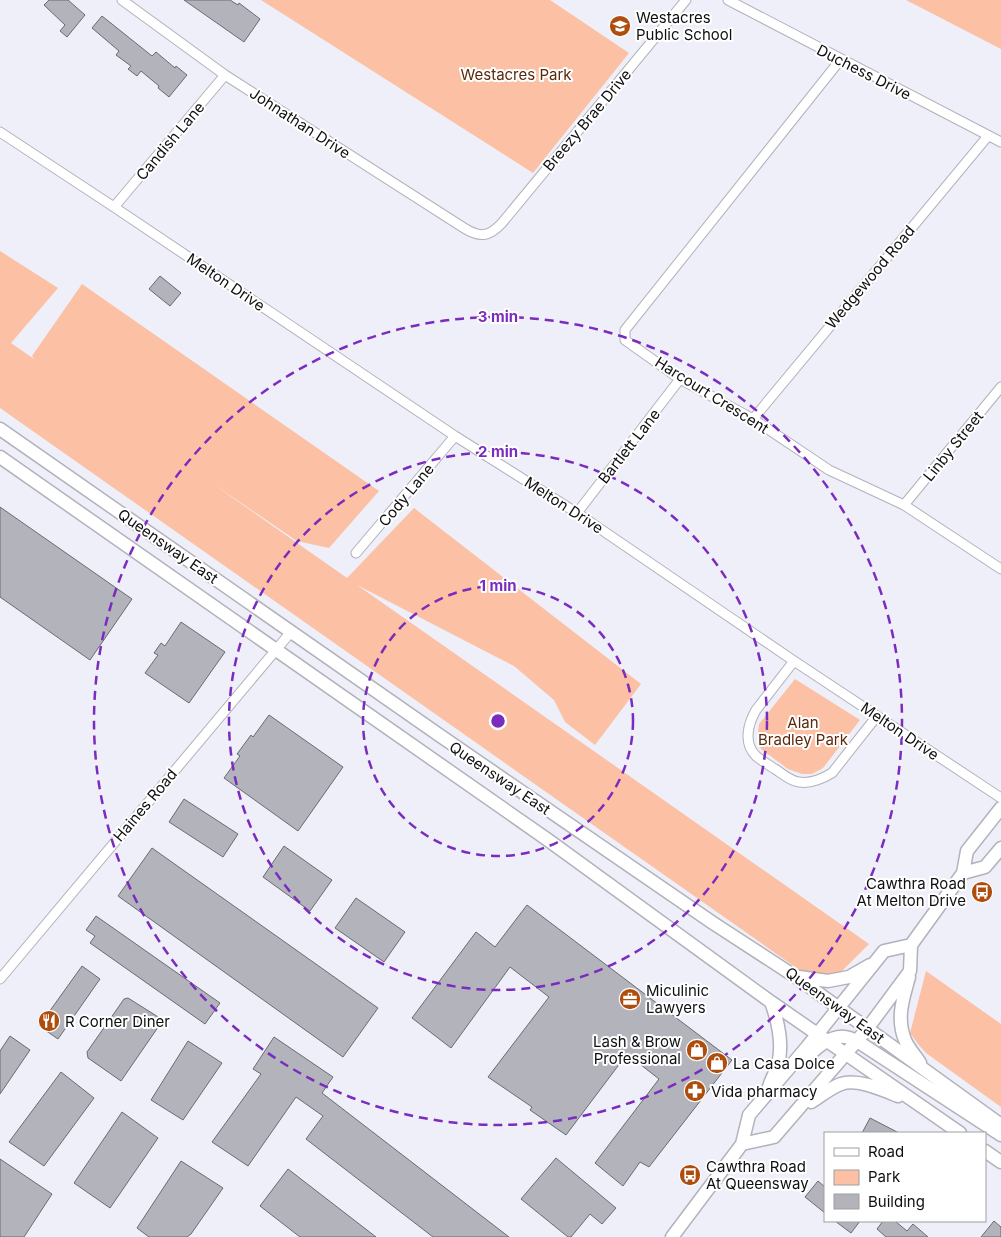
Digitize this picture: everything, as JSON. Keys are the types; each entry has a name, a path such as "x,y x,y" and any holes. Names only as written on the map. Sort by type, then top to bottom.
{"main road":[{"name":"Queensway East","path":"0,430 442,737 705,917 796,976 1001,1125"},
{"name":"Queensway East","path":"0,457 548,840 771,1002 959,1132"},
{"path":"925,1070 905,1040 900,1020 900,1011 910,970 911,945 963,873 967,851 1001,808"},
{"path":"963,873 985,867 1001,848"},
{"path":"672,1237 742,1144 749,1115 822,1038 839,1007 884,951 911,945"},
{"path":"796,976 828,981 849,977 876,961"},
{"path":"742,1144 774,1137 857,1041 910,970"},
{"path":"766,1095 778,1064 780,1048 775,1014 771,1002"},
{"path":"822,1038 846,1036 857,1041 1001,1135"},
{"path":"796,1112 832,1088 844,1083 873,1086 918,1104"},
{"path":"986,1151 1001,1162"}],"street":[{"name":"Johnathan Drive","path":"122,0 225,75 474,234 485,235"},
{"name":"Breezy Brae Drive","path":"485,235 495,230 502,223 686,0"},
{"name":"Duchess Drive","path":"728,0 1001,142"},
{"name":"Harcourt Crescent","path":"841,60 625,330 625,340 680,379 753,419 829,470 904,506 1001,569"},
{"name":"Candish Lane","path":"114,207 225,75"},
{"name":"Melton Drive","path":"0,132 455,436 577,513 1001,798"},
{"name":"Wedgewood Road","path":"753,419 988,136"},
{"name":"Bartlett Lane","path":"577,513 680,379"},
{"name":"Linby Street","path":"904,506 1001,387"},
{"name":"Cody Lane","path":"356,553 455,436"},
{"name":"Haines Road","path":"0,979 291,632"},
{"path":"794,660 753,716 748,732 748,741 750,748 756,756 792,780 810,782 822,779 832,774 877,716"}],"green space":[{"name":"Westacres Park","path":"261,0 550,0 629,53 533,173"},
{"path":"906,0 1001,0 1001,49"},
{"path":"0,251 58,288 11,343 34,359 32,356 82,284 379,491 329,548 297,541 209,481 347,578 414,508 641,684 595,745 565,722 554,700 514,666 357,585 869,944 825,988 0,408"},
{"name":"Alan Bradley Park","path":"795,679 860,720 823,768 812,774 802,774 788,769 761,749 758,742 759,724"},
{"path":"926,971 1001,1024 1001,1107 926,1053 910,1033"}],"building":[{"path":"49,0 68,0 85,15 67,37 60,31 65,25 44,5"},
{"path":"184,0 230,0 238,5 239,3 260,19 244,42"},
{"path":"102,16 152,56 156,52 175,68 176,66 187,75 169,97 141,71 137,76 128,69 131,66 116,55 119,51 92,28"},
{"path":"160,276 181,293 170,306 149,289"},
{"path":"0,507 132,599 90,660 0,597"},
{"path":"181,622 225,652 189,703 145,673 158,655 154,653 161,643 165,646"},
{"path":"269,715 343,767 298,831 224,778 240,756 237,754 251,735 253,737"},
{"path":"184,799 238,834 223,857 169,822"},
{"path":"284,846 332,880 310,911 263,877"},
{"path":"152,848 378,1008 343,1057 118,896"},
{"path":"356,898 405,932 384,962 335,928"},
{"path":"527,905 732,1060 649,1167 640,1162 623,1186 595,1163 659,1079 627,1054 566,1135 530,1110 532,1107 488,1077 549,997 510,967 451,1048 412,1018 476,932 495,947"},
{"path":"96,916 220,1003 205,1024 90,943 95,936 86,930"},
{"path":"82,966 100,979 58,1039 39,1026"},
{"path":"128,998 163,1020 121,1081 88,1058 87,1052 124,999"},
{"path":"10,1036 30,1050 0,1094 0,1051"},
{"path":"274,1037 333,1077 322,1093 509,1237 433,1237 306,1139 323,1116 296,1097 248,1166 212,1142 261,1074 253,1069"},
{"path":"188,1041 222,1063 183,1120 151,1100"},
{"path":"61,1072 94,1098 44,1166 9,1142"},
{"path":"122,1112 158,1138 110,1208 74,1183"},
{"path":"870,1118 897,1132 863,1132"},
{"path":"556,1158 616,1208 602,1224 590,1214 571,1237 568,1237 521,1199"},
{"path":"0,1159 52,1194 24,1237 0,1237"},
{"path":"181,1161 223,1188 187,1237 149,1237 137,1228"},
{"path":"288,1169 376,1237 300,1237 260,1206"},
{"path":"818,1181 824,1186 824,1212 805,1197"},
{"path":"994,1221 1001,1227 1001,1237 981,1237"},
{"path":"836,1222 859,1222 851,1233"},
{"path":"882,1222 896,1222 907,1231 913,1224 928,1237 886,1237 877,1229"}],"place":[{"name":"Westacres Public School","path":"620,26"},
{"name":"Cawthra Road At Melton Drive","path":"982,892"},
{"name":"Miculinic Lawyers","path":"630,999"},
{"name":"R Corner Diner","path":"49,1021"},
{"name":"Lash & Brow Professional","path":"697,1050"},
{"name":"La Casa Dolce","path":"717,1063"},
{"name":"Vida pharmacy","path":"695,1091"},
{"name":"Cawthra Road At Queensway","path":"690,1175"}]}
